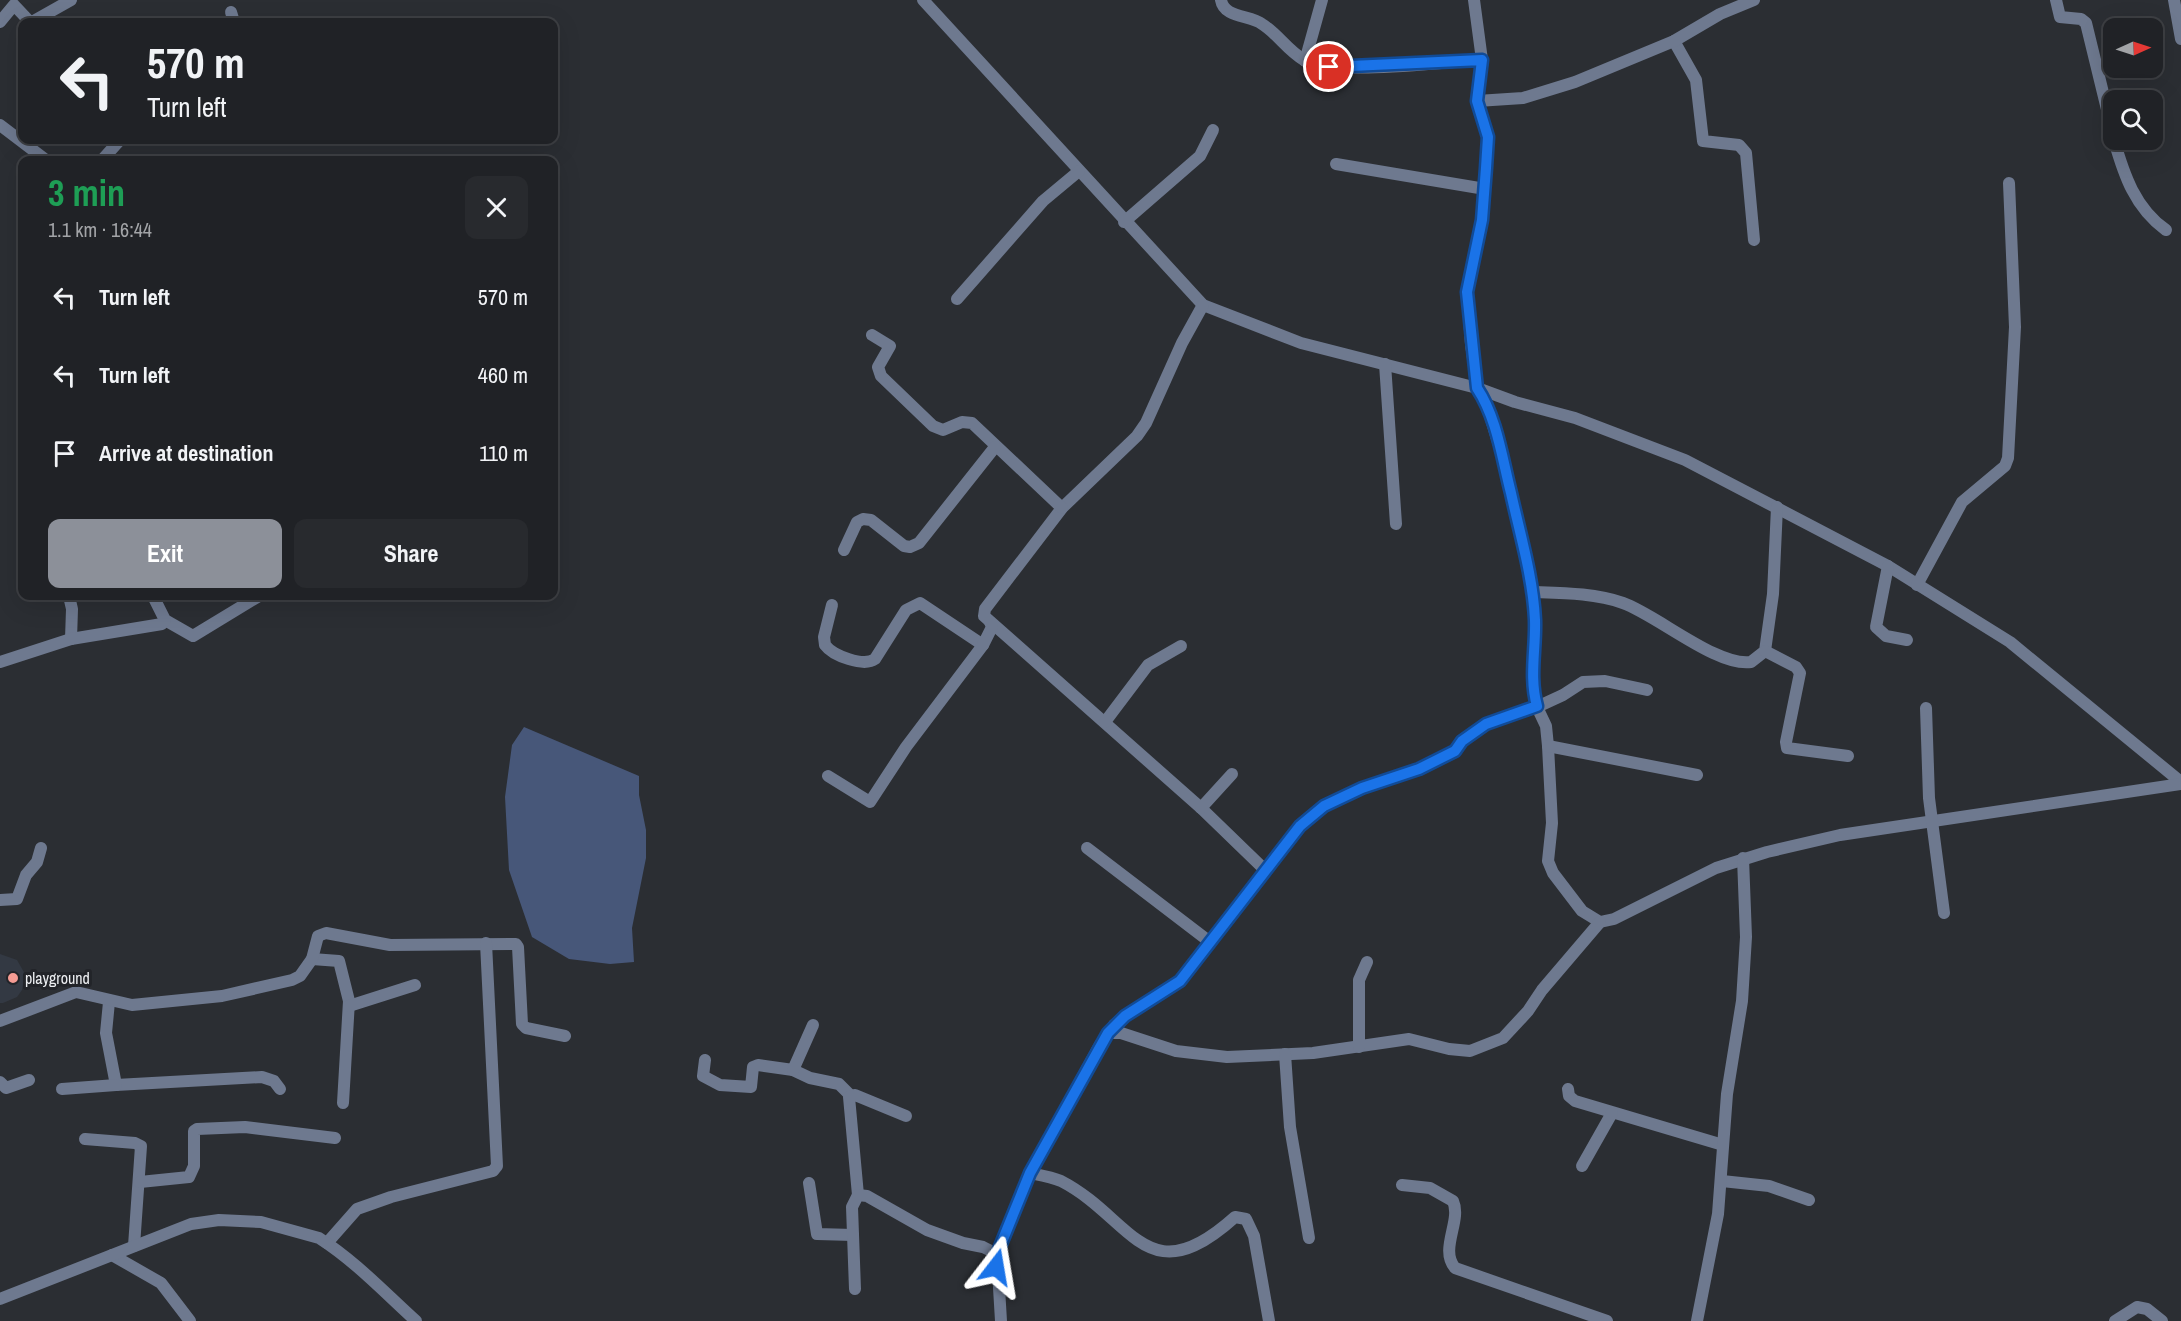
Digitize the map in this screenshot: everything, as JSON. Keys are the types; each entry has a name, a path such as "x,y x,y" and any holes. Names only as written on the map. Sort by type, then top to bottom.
{"street":[{"path":"38,18 71,0"},
{"path":"923,0 1124,222 1203,305 1301,343 1477,388 1515,402 1575,418 1647,444 1694,465 1888,566 2010,642 2181,783"},
{"path":"1221,0 1227,10 1262,24 1305,60 1345,68 1482,60"},
{"path":"1305,60 1322,0"},
{"path":"1474,0 1482,60 1477,101 1488,137 1482,220 1467,292 1477,388 1485,399 1495,429 1527,560 1532,592 1535,620 1532,680 1537,706 1546,726 1548,746 1551,823 1547,857 1549,866 1584,914 1600,922"},
{"path":"1720,14 1722,0"},
{"path":"1477,101 1522,98 1610,69 1674,41 1720,14 1754,0"},
{"path":"2056,0 2060,16 2081,19 2086,23 2103,93"},
{"path":"2174,0 2181,39"},
{"path":"0,22 16,3 28,18"},
{"path":"1674,41 1696,80 1703,141 1739,145 1746,153 1754,240"},
{"path":"0,126 18,139"},
{"path":"1124,222 1200,156 1213,130"},
{"path":"24,144 41,156"},
{"path":"106,156 116,144"},
{"path":"2118,150 2136,201 2166,230"},
{"path":"1336,164 1485,189"},
{"path":"957,299 1043,201 1079,171"},
{"path":"1917,585 1931,563 1956,509 2005,466 2008,458 2015,327 2009,183"},
{"path":"1203,305 1182,343 1146,423 1137,436 1062,508 985,609 985,619 1106,722 1264,869"},
{"path":"873,335 891,348 878,367 881,376 933,426 943,430 968,421 1062,508"},
{"path":"1385,364 1396,524"},
{"path":"844,550 857,522 863,519 871,520 904,546 910,547 918,543 995,447"},
{"path":"1532,592 1564,593 1616,600 1737,662 1751,662 1765,651 1773,594 1777,507"},
{"path":"1888,566 1876,627 1886,636 1907,639"},
{"path":"70,600 72,609 71,639"},
{"path":"155,600 165,620 193,636 252,600"},
{"path":"832,605 824,637 825,645 831,651 862,662 875,659 906,610 920,603 983,645"},
{"path":"0,662 71,639 162,624 165,620"},
{"path":"828,776 870,802 906,747 983,645 992,627 990,622"},
{"path":"1106,722 1148,665 1181,646"},
{"path":"1765,651 1796,667 1800,673 1787,748 1848,756"},
{"path":"1001,1321 997,1254 1030,1173 1108,1033 1125,1016 1180,981 1264,869 1300,826 1324,806 1362,788 1419,769 1455,751 1462,741 1486,724 1563,695 1583,681 1593,680 1647,690"},
{"path":"1926,708 1927,771 1944,913"},
{"path":"1548,746 1697,775"},
{"path":"1201,808 1233,774"},
{"path":"1108,1033 1121,1033 1141,1042 1192,1054 1227,1057 1359,1047 1409,1039 1449,1049 1470,1051 1503,1038 1528,1011 1542,990 1600,922 1614,919 1716,868 1743,858 1840,835 2181,783"},
{"path":"0,900 17,899 26,875 37,862 41,848"},
{"path":"1087,848 1210,942"},
{"path":"1697,1321 1713,1247 1722,1181 1727,1094 1740,1021 1746,902 1743,858"},
{"path":"0,1021 76,992 109,1002 132,1005 237,994 292,980 300,976 312,959 318,936 326,933 390,945 505,942 518,946 522,1024 526,1028 565,1036"},
{"path":"327,1243 357,1209 391,1197 493,1171 497,1166 486,943"},
{"path":"312,959 339,961 347,987 349,1006 343,1102"},
{"path":"1359,1047 1359,980 1367,962"},
{"path":"349,1006 415,985"},
{"path":"109,1002 106,1033 116,1085"},
{"path":"793,1070 813,1024"},
{"path":"1285,1054 1290,1127 1308,1238"},
{"path":"705,1059 703,1073 706,1080 716,1084 736,1088 752,1086 756,1065 793,1070 810,1078 839,1084 850,1095 906,1116"},
{"path":"62,1089 262,1077 274,1081 280,1089"},
{"path":"0,1082 6,1088 29,1080"},
{"path":"1568,1089 1572,1100 1723,1145"},
{"path":"850,1095 848,1099 858,1195 853,1202 855,1289"},
{"path":"1582,1166 1612,1113"},
{"path":"140,1182 189,1177 194,1166 194,1131 197,1129 245,1127 335,1138"},
{"path":"86,1139 138,1143 141,1146 142,1160 134,1246"},
{"path":"1030,1173 1059,1180 1140,1243 1162,1250 1176,1251 1193,1248 1235,1216 1245,1219 1254,1236 1269,1321"},
{"path":"1722,1181 1769,1186 1809,1200"},
{"path":"809,1183 818,1234 853,1235"},
{"path":"1402,1185 1430,1188 1453,1201 1456,1213 1450,1248 1452,1264 1455,1268 1607,1321"},
{"path":"858,1195 867,1197 933,1232 983,1247 997,1254"},
{"path":"0,1299 191,1224 219,1220 261,1222 318,1238 327,1243 344,1254 416,1321"},
{"path":"112,1255 161,1282 190,1321"},
{"path":"2115,1321 2137,1307 2147,1309 2162,1321"}],"shaded area":[{"path":"524,727 639,776 639,795 646,830 646,858 632,928 634,962 610,964 569,959 532,937 509,870 505,797 512,745"},
{"name":"playground","path":"0,954 17,960 25,974 22,990 17,997 3,1003 0,1003"}],"place":[{"name":"playground","path":"13,978"}],"route":[{"path":"996,1267 997,1254 1030,1173 1108,1033 1125,1016 1180,981 1264,869 1300,826 1324,806 1362,788 1419,769 1455,751 1462,741 1486,724 1537,706 1532,680 1535,620 1527,560 1495,429 1485,399 1477,388 1467,304 1468,277 1484,204 1488,137 1477,101 1482,60 1329,67"}]}
